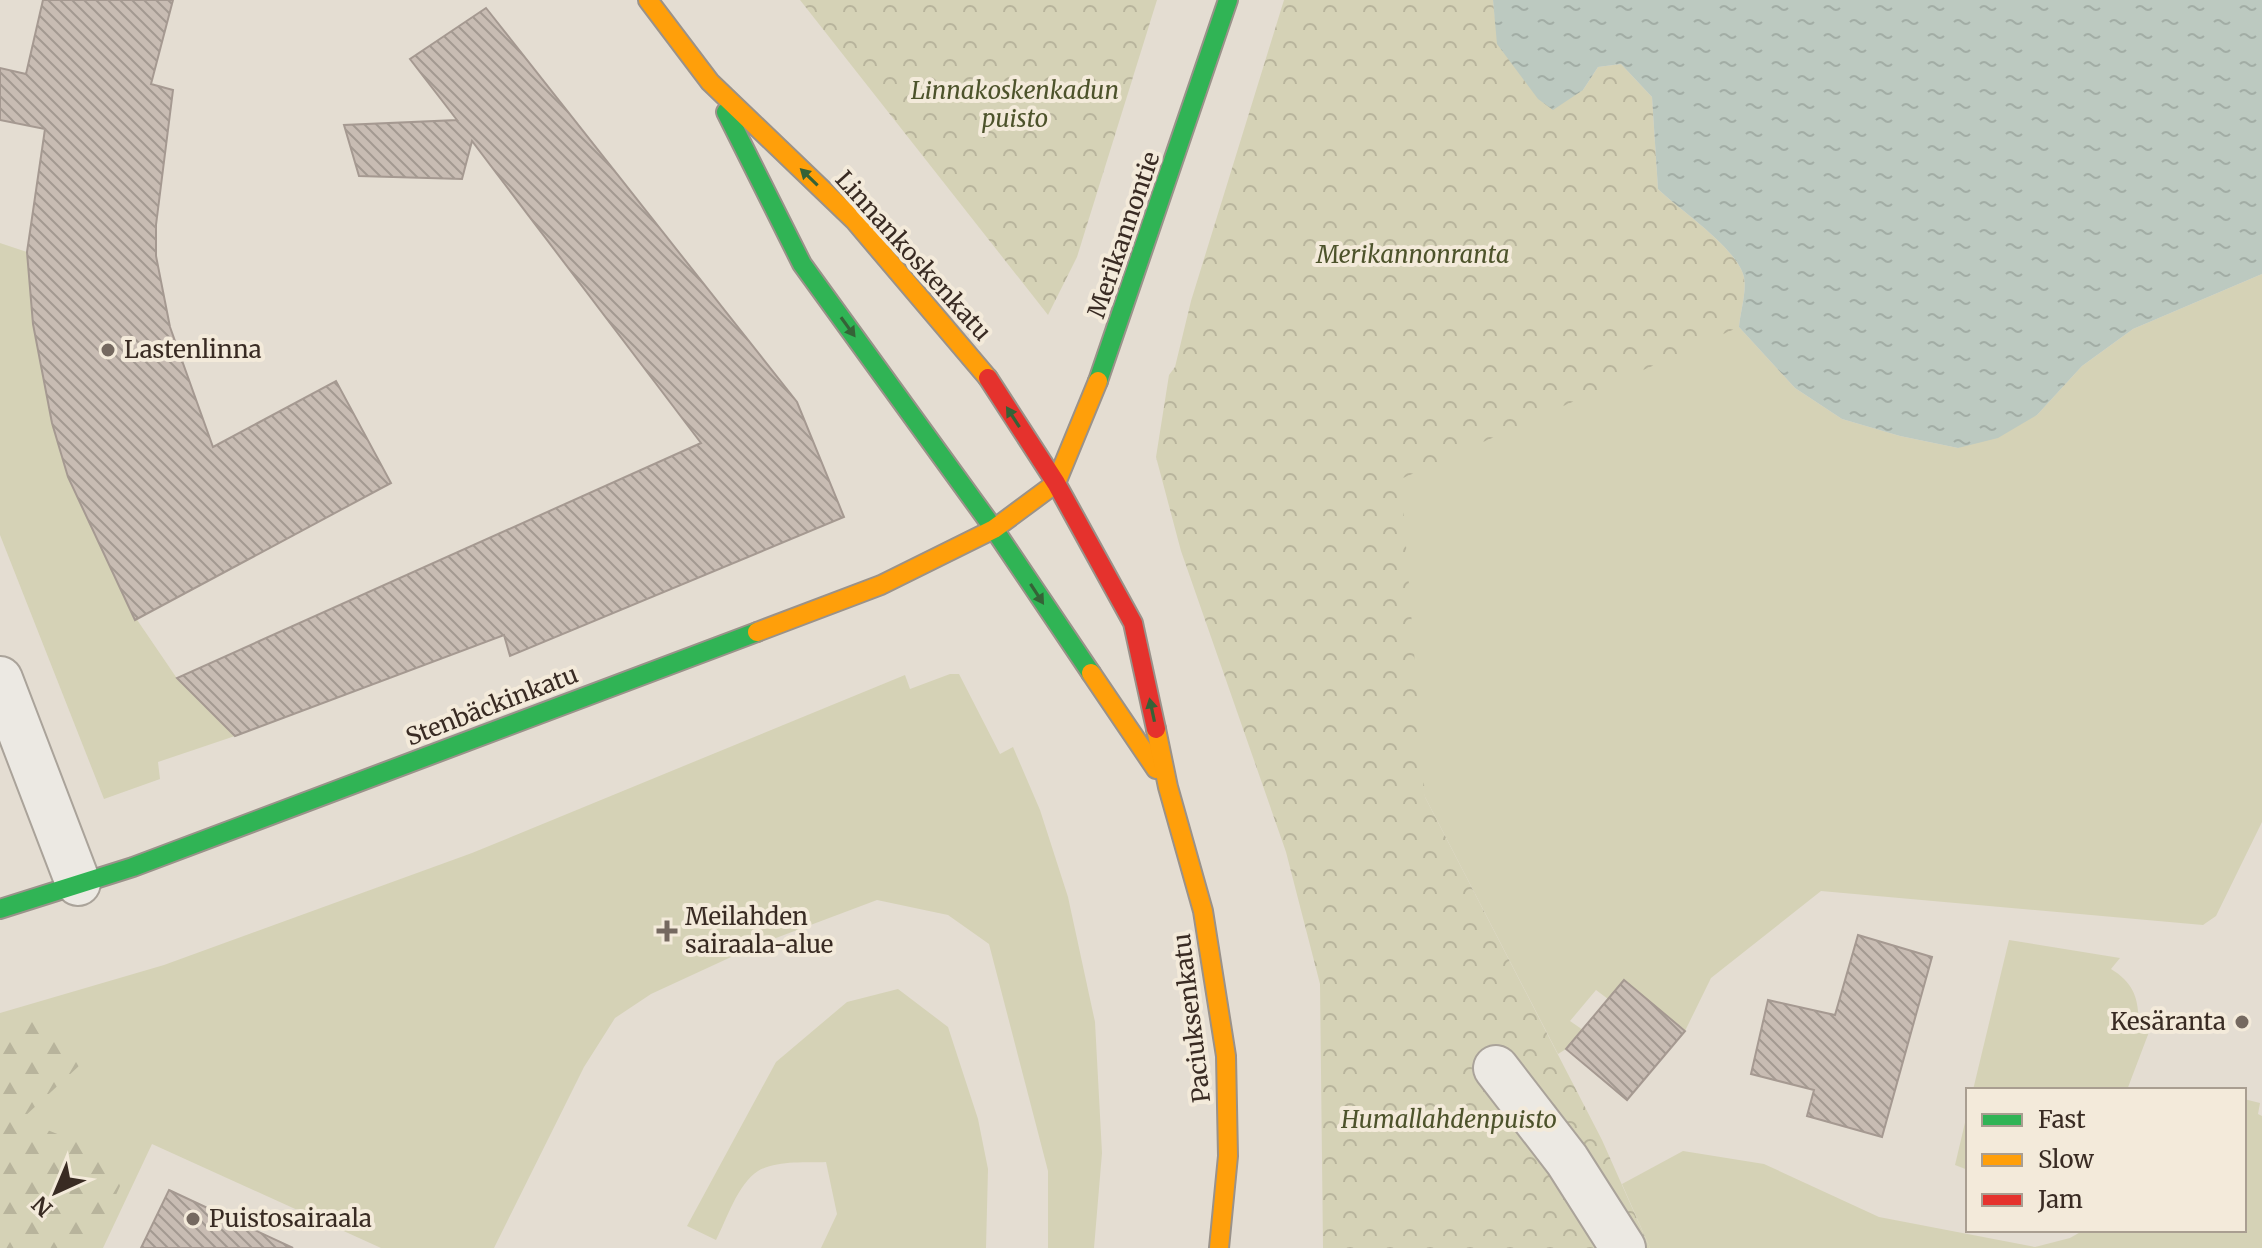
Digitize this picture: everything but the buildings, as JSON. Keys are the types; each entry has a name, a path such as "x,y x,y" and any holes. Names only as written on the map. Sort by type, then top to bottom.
{"main road":[{"name":"Linnankoskenkatu","path":"648,0 710,82 854,220 944,324 987,376 1056,483"},
{"name":"Merikannontie","path":"1056,483 1110,351 1228,0"},
{"name":"Linnankoskenkatu","path":"710,82 802,264 994,529"},
{"name":"Stenbäckinkatu","path":"0,909 133,867 881,585 994,529 1056,483"},
{"name":"Paciuksenkatu","path":"1056,483 1133,623 1168,787 1203,911 1226,1056 1228,1156 1219,1248"},
{"name":"Paciuksenkatu","path":"994,529 1168,787"}],"street":[{"path":"0,679 78,883"},
{"path":"1496,1068 1567,1160 1623,1248"}],"green space":[{"name":"Linnakoskenkadun puisto","path":"800,0 1157,0 1077,257 1048,315"},
{"path":"1284,0 1493,0 1498,44 1583,90 1598,67 1621,64 1652,97 1658,189 1720,242 1744,277 1739,327 1401,479 1425,797 1602,1140 1650,1248 1323,1248 1320,984 1286,852 1181,551 1156,457 1169,375 1175,367 1191,301"},
{"path":"0,243 27,252 52,423 68,477 129,608 176,677 235,736 158,762 160,779 104,799 0,535"},
{"path":"2262,274 2262,822 2216,916 2203,925 1821,891 1711,978 1685,1031 1608,999 1596,990 1570,1021 1583,1030 1558,1054 1425,797 1292,309 1739,327 1795,388 1842,419 1900,436 1958,448 2037,415 2082,366 2133,329"},
{"name":"Meilahden sairaala-alue","path":"950,674 959,674 1000,754 1013,747 1040,810 1068,897 1095,1022 1102,1153 1094,1248 1048,1248 1048,1171 989,944 948,915 877,900 755,946 651,994 615,1018 584,1067 494,1248 381,1248 152,1144 103,1248 0,1248 0,1013 164,965 472,853 905,675 910,689"},
{"path":"2009,940 2120,958 2111,969 2126,981 2135,995 2138,1031 2149,1032 2128,1088 1973,1088"},
{"path":"898,989 948,1027 978,1119 988,1169 986,1248 821,1248 837,1214 826,1162 782,1164 758,1171 738,1193 716,1240 687,1226 776,1062 847,1002"},
{"path":"41,1019 80,1065 24,1117 45,1129 107,1154 120,1186 92,1248 0,1248 0,1028"},
{"path":"2246,1100 2260,1103 2262,1248 1650,1248 1622,1184 1683,1151 1764,1164 1879,1217 2035,1247 2070,1238 2080,1232 2246,1232"},
{"path":"1966,1118 1966,1169 1955,1165"}],"water":[{"path":"1493,0 2262,0 2262,274 2133,329 2082,366 2037,415 1998,438 1958,448 1900,436 1842,419 1795,388 1739,327 1745,283 1739,266 1720,242 1658,189 1652,97 1621,64 1598,67 1583,90 1553,110 1538,99 1497,44"}],"traffic: fast":[{"path":"1098,381 1228,0"},
{"path":"726,112 802,264 994,529 1091,673"},
{"path":"0,909 133,867 757,632"}],"traffic: slow":[{"path":"648,0 710,82 854,220 988,378"},
{"path":"757,632 881,585 994,529 1056,483 1098,381"},
{"path":"1091,673 1156,769"},
{"path":"1156,729 1168,787 1203,911 1226,1056 1228,1156 1219,1248"}],"traffic: jam":[{"path":"988,378 1056,483 1133,623 1156,729"}],"place":[{"name":"Lastenlinna","path":"108,350"},
{"name":"Meilahden sairaala-alue","path":"667,931"},
{"name":"Kesäranta","path":"2242,1022"},
{"name":"Puistosairaala","path":"193,1219"}],"park label":[{"name":"Merikannonranta","path":"1413,255"},
{"name":"Humallahdenpuisto","path":"1449,1120"}]}
